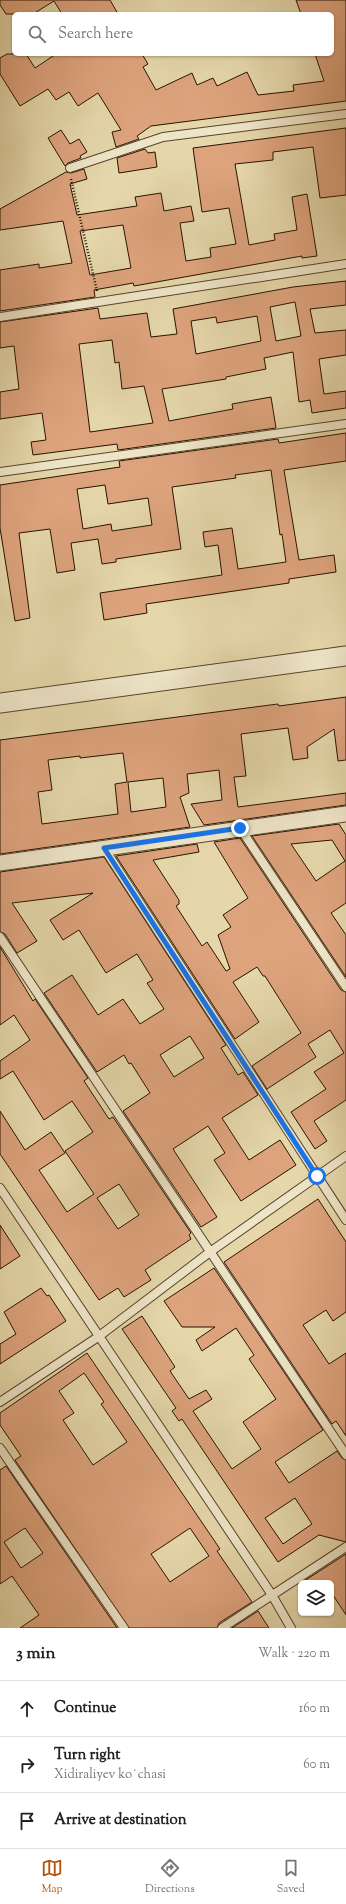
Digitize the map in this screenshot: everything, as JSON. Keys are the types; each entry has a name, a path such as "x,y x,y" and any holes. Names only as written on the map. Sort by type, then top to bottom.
{"street":[{"path":"0,703 346,656"},
{"path":"0,863 346,814"}],"lane":[{"path":"70,168 163,137 346,114"},
{"path":"0,317 346,264"},
{"path":"0,472 346,424"},
{"path":"240,828 346,987"},
{"path":"104,848 346,1220"},
{"path":"0,937 346,1455"},
{"path":"0,1402 98,1337 210,1252 346,1156"},
{"path":"0,1188 272,1596 291,1628"},
{"path":"0,1448 124,1628"},
{"path":"222,1628 346,1547"}],"path":[{"path":"70,168 99,301"}],"building":[{"path":"0,0 110,0 117,12 61,12 54,1 36,12 12,12 12,14 6,14 0,5"},
{"path":"296,0 346,0 346,101 151,126 137,136 139,139 116,147 112,132 121,130 98,93 78,106 69,92 56,100 48,89 20,106 0,74 0,58 7,54 12,54 12,56 27,56 35,68 53,56 143,56 148,64 143,67 156,90 192,73 197,85 213,78 217,86 247,72 258,95 294,91 293,85 324,81 316,56 334,56 334,12 300,12"},
{"path":"346,128 346,195 320,198 313,147 273,152 273,160 235,164 249,245 275,240 274,234 297,230 292,197 307,194 317,256 302,258 302,256 134,286 133,283 94,290 95,297 0,311 0,270 39,264 39,268 72,263 63,221 0,230 0,209 66,172 71,173 84,169 87,179 70,184 77,215 137,206 135,197 161,193 164,211 191,206 194,221 180,223 186,261 211,257 210,248 236,244 229,208 202,212 193,148","holes":["123,225 131,268 90,275 80,231"]},
{"path":"61,130 70,144 79,139 87,152 80,156 81,158 68,163 65,166 48,138"},
{"path":"145,149 148,153 155,152 157,167 119,173 117,158"},
{"path":"346,281 346,305 310,309 315,333 346,330 346,355 319,359 324,394 346,391 346,408 312,413 310,400 299,402 293,352 264,358 266,369 226,377 226,379 162,389 169,421 233,409 232,404 271,397 276,428 118,450 117,444 33,455 31,442 46,440 42,413 0,419 0,392 19,389 14,346 0,348 0,322 98,308 100,319 147,313 151,337 177,334 173,309 293,287","holes":["295,302 301,336 276,341 270,307","257,316 261,341 196,354 191,321 216,317 217,323","112,340 115,363 119,362 122,389 144,386 153,423 90,432 79,344"]},
{"path":"346,433 346,461 284,470 299,560 334,555 336,572 289,579 289,583 146,604 147,613 104,620 100,593 222,575 218,545 205,547 203,532 232,528 238,569 286,562 282,534 280,535 271,470 235,475 236,478 172,487 181,549 116,559 116,562 102,564 98,539 71,543 75,570 57,573 50,529 19,533 30,618 15,621 0,528 0,485 120,467 119,461 278,439 279,443","holes":["105,485 108,504 148,498 152,525 112,531 111,524 83,529 77,489"]},
{"path":"346,697 346,760 338,761 334,729 307,747 308,758 293,760 288,728 241,734 246,776 234,777 238,807 346,793 346,805 204,825 191,804 222,800 219,770 187,774 189,793 180,797 190,827 0,854 0,740 278,704 279,706","holes":["123,753 127,782 115,784 118,814 42,824 38,792 52,790 48,760","163,778 166,807 131,812 128,782"]},
{"path":"339,824 346,835 346,903 331,913 346,935 346,977 252,836","holes":["332,840 345,861 316,881 291,844"]},
{"path":"240,838 341,990 346,992 346,1100 314,1121 327,1141 315,1149 291,1112 326,1089 314,1072 344,1053 330,1030 308,1044 316,1057 267,1089 252,1066 301,1033 265,976 263,976 257,967 233,982 259,1022 235,1039 116,856 197,844 199,852 153,860 179,900 179,904 176,906 202,946 207,942 226,971 230,969 218,935 231,927 223,915 248,898 214,842"},
{"path":"104,857 226,1045 221,1048 238,1075 243,1072 258,1095 222,1118 249,1160 280,1140 296,1165 241,1201 214,1160 225,1153 208,1126 173,1149 217,1217 201,1227 123,1111 150,1093 131,1063 129,1064 124,1055 97,1072 44,993 72,975 98,1015 123,999 140,1024 164,1009 147,983 153,980 137,954 106,973 79,930 63,940 50,920 93,893 12,903 37,941 17,953 5,934 0,932 0,872","holes":["190,1036 204,1058 174,1077 160,1055"]},
{"path":"0,947 33,1001 35,999 88,1078 84,1081 109,1119 113,1117 191,1233 189,1235 191,1239 145,1270 151,1280 124,1297 118,1288 99,1300 0,1154 0,1111 25,1150 51,1132 65,1153 39,1170 67,1212 94,1194 65,1151 93,1132 72,1101 44,1120 13,1071 0,1079 0,1061 30,1040 14,1015 0,1025","holes":["119,1184 139,1215 118,1229 97,1198"]},
{"path":"318,1199 346,1242 346,1312 333,1321 326,1310 303,1325 329,1364 346,1353 346,1436 336,1421 332,1424 224,1262"},
{"path":"0,1225 20,1256 0,1269"},
{"path":"214,1268 323,1430 275,1462 289,1483 337,1451 342,1458 346,1460 346,1542 319,1535 278,1562 182,1419 179,1421 172,1411 176,1408 122,1329 142,1316 175,1367 170,1371 189,1399 206,1390 212,1399 193,1411 232,1469 261,1449 243,1422 276,1399 249,1359 254,1355 236,1328 202,1351 196,1340 215,1327 182,1327 164,1301","holes":["295,1498 312,1524 283,1544 265,1518"]},
{"path":"41,1288 47,1296 49,1295 66,1321 0,1364 0,1344 16,1334 4,1312"},
{"path":"87,1353 220,1549 217,1551 252,1602 219,1623 217,1628 129,1628 15,1460 21,1456 0,1425 0,1413","holes":["84,1373 104,1402 101,1404 127,1442 93,1465 63,1420 74,1413 59,1391","190,1528 209,1556 170,1582 151,1554"]},
{"path":"6,1466 117,1628 20,1628 39,1615 12,1576 0,1584 0,1470","holes":["25,1528 43,1553 21,1568 4,1542"]},
{"path":"346,1554 346,1615 334,1597 334,1580 306,1580"},
{"path":"258,1611 269,1628 232,1628"}],"route":[{"path":"240,828 104,848 317,1176"}]}
